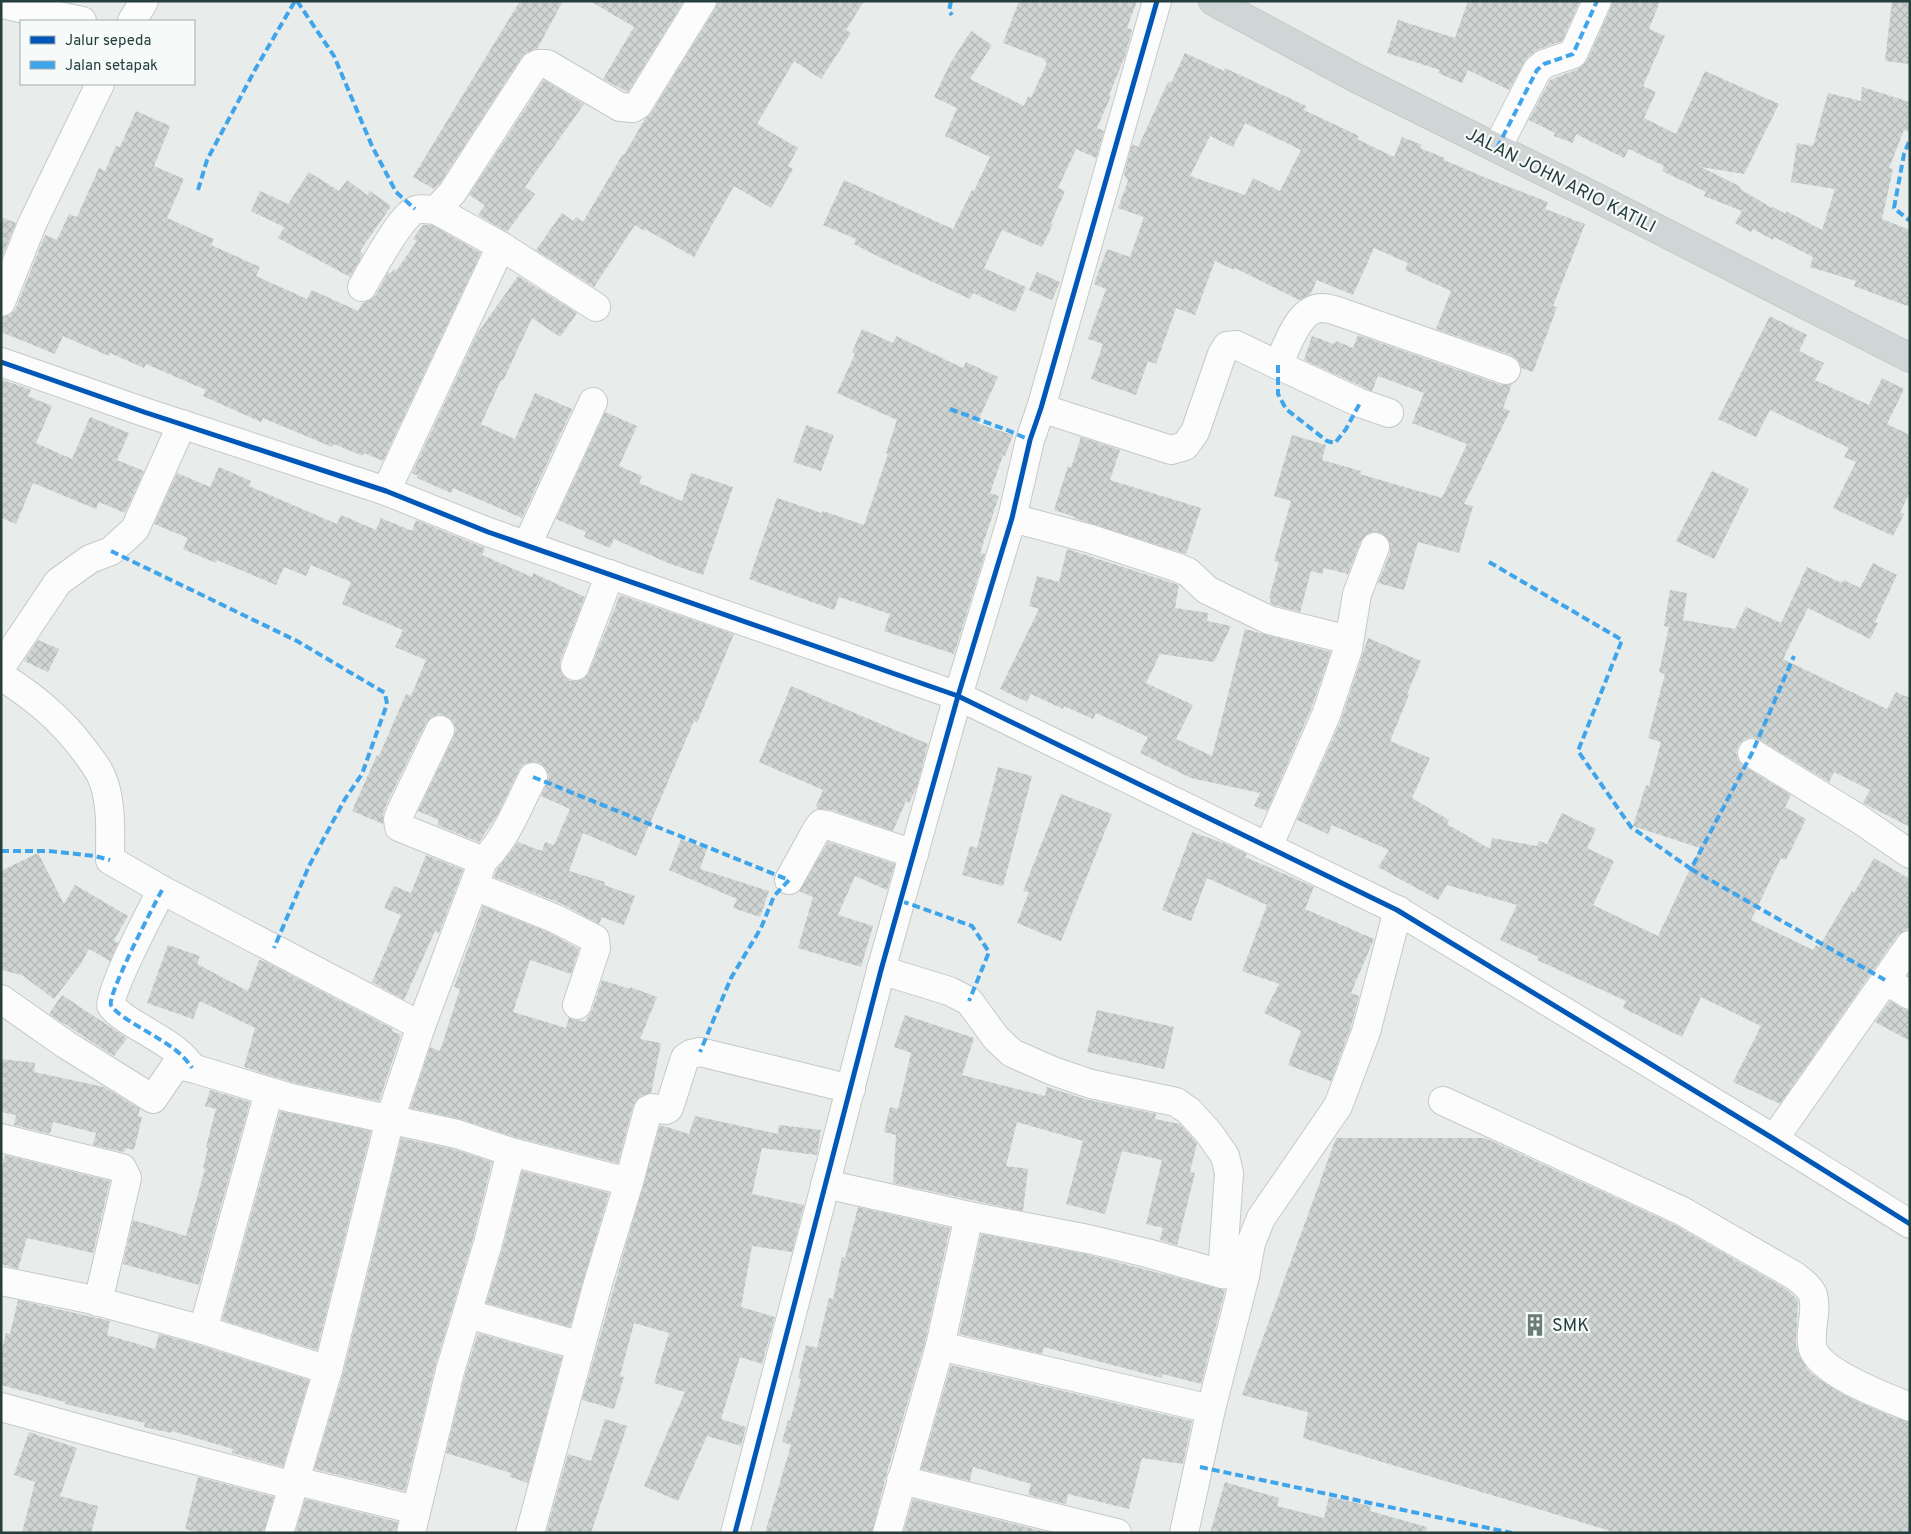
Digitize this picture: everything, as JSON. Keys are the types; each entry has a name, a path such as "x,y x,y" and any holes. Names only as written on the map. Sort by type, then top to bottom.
{"main road":[{"name":"JALAN JOHN ARIO KATILI","path":"1213,1 1356,78 1910,358"}],"street":[{"path":"133,20 144,1"},
{"path":"436,210 452,193 534,66 547,64 620,107 634,108 638,105 702,1"},
{"path":"735,1533 881,970 958,696 1012,518 1030,440 1041,408 1157,1"},
{"path":"1497,148 1537,70 1544,64 1573,54 1597,1"},
{"path":"1,4 77,20"},
{"path":"1,302 32,224 100,85"},
{"path":"362,287 397,228 410,213 415,210 436,210 501,246 596,307"},
{"path":"386,491 501,246"},
{"path":"1278,365 1300,319 1312,310 1322,308 1334,310 1506,370"},
{"path":"1041,408 1171,450 1184,446 1195,432 1222,354 1227,346 1236,344 1360,403 1389,413"},
{"path":"1,362 386,491 488,532 958,696 1398,910 1910,1224"},
{"path":"527,545 592,402"},
{"path":"1,667 58,582 90,559 111,551 134,529 182,424"},
{"path":"1012,518 1091,539 1176,567 1188,572 1207,590 1269,620 1350,640"},
{"path":"1268,847 1326,715 1350,640 1357,594 1375,548"},
{"path":"575,666 610,574"},
{"path":"1,676 36,699 56,716 98,769 104,784 109,816 110,860 162,890 422,1026"},
{"path":"440,730 401,811 399,828 483,861"},
{"path":"1752,754 1859,819 1910,854"},
{"path":"279,1533 328,1370 390,1119 483,861 503,837 533,777"},
{"path":"789,880 821,824 914,854"},
{"path":"474,886 556,919 595,939 596,948 577,1006"},
{"path":"162,890 119,978 110,1003 112,1008 133,1023 179,1051 192,1068"},
{"path":"1233,1275 1251,1243 1261,1218 1338,1106 1366,1032 1398,910"},
{"path":"1774,1139 1910,945"},
{"path":"881,970 949,991 970,1001 996,1038 1012,1053 1053,1071 1091,1084 1176,1102 1189,1111 1209,1133 1225,1156 1229,1173 1233,1275 1211,1409 1184,1533"},
{"path":"1885,980 1910,996"},
{"path":"1,999 65,1044 154,1099 174,1068 181,1066 269,1092 338,1109 457,1134 511,1152 629,1182"},
{"path":"530,1533 648,1110 652,1108 666,1110 669,1108 685,1058 700,1052 851,1089"},
{"path":"203,1330 269,1092"},
{"path":"1442,1101 1682,1211 1759,1253 1795,1276 1806,1286 1812,1295 1813,1349 1818,1356 1849,1381 1910,1407"},
{"path":"1,1138 122,1168 126,1173 127,1178 98,1302"},
{"path":"1,1407 127,1442 295,1483 414,1522 450,1371 468,1314 511,1152"},
{"path":"825,1184 969,1216 1088,1239 1233,1275"},
{"path":"887,1533 940,1346 969,1216"},
{"path":"1,1281 98,1302 203,1330 328,1370"},
{"path":"468,1314 581,1346"},
{"path":"940,1346 1211,1409"},
{"path":"901,1480 1117,1533"}],"building":[{"path":"520,1 563,1 537,49 527,52 521,58 440,183 434,189 413,177"},
{"path":"590,1 684,1 628,92 603,79 634,27"},
{"path":"718,1 864,1 846,30 851,33 821,79 794,61 757,124 798,148 788,166 793,169 771,208 734,186 694,257 635,225 594,287 536,250 562,213 573,221 576,217 583,222 623,154 645,119 651,113 715,9"},
{"path":"1019,1 1137,1 1127,28 1132,30 1125,56 1097,128 1104,131 1096,158 1076,149 1058,188 1065,191 1042,247 1002,230 984,268 1026,287 1015,312 973,293 970,299 881,258 854,244 856,239 823,225 844,180 953,229 990,157 945,136 957,108 934,97 951,62 971,31 992,45 970,79 1024,106 1028,96 1031,98 1047,63 1044,61 1045,59 1003,43"},
{"path":"1468,1 1580,1 1562,41 1539,49 1527,58 1509,90 1468,70 1462,83 1438,73 1440,70 1387,53 1398,20 1455,38"},
{"path":"1612,1 1660,1 1649,29 1665,36 1643,86 1656,92 1644,118 1676,134 1705,71 1779,104 1744,174 1701,167 1741,187 1740,189 1772,208 1786,214 1786,211 1822,230 1835,189 1791,182 1797,143 1813,146 1828,93 1861,101 1862,87 1910,102 1910,132 1904,130 1889,168 1893,169 1882,219 1910,230 1910,307 1854,286 1856,281 1810,267 1813,257 1774,237 1773,240 1753,229 1751,232 1735,223 1742,211 1704,196 1706,192 1662,171 1664,166 1629,149 1624,158 1576,134 1573,143 1554,136 1555,133 1529,120 1550,80 1578,69 1587,61"},
{"path":"1892,1 1910,1 1910,64 1885,61"},
{"path":"1185,53 1224,71 1225,68 1306,106 1304,110 1359,136 1357,139 1394,157 1402,137 1422,145 1420,148 1445,158 1444,160 1548,202 1545,209 1585,224 1553,306 1557,307 1533,372 1521,368 1518,360 1511,355 1436,329 1451,291 1405,270 1408,263 1374,248 1353,295 1317,280 1310,295 1299,300 1235,268 1234,270 1215,261 1195,315 1176,308 1156,364 1148,361 1136,395 1091,379 1103,344 1088,339 1106,289 1094,284 1107,249 1130,257 1144,217 1118,208 1128,181 1124,174 1132,144 1138,147 1168,82 1171,83","holes":["1245,123 1301,150 1280,191 1253,178 1245,195 1190,176 1210,136 1233,147"]},
{"path":"544,80 584,104 525,187 535,194 507,232 478,215 485,205 469,195"},
{"path":"136,111 170,126 154,166 184,179 167,218 214,239 211,245 260,267 256,276 307,299 312,290 358,311 363,303 376,295 388,272 390,274 394,269 396,271 417,241 413,239 423,225 432,225 481,253 383,461 364,453 363,456 334,444 332,447 263,418 261,422 203,396 206,390 146,364 144,368 110,353 109,356 63,336 55,354 1,332 1,317 10,315 16,308 45,235 57,240 69,214 77,217 99,168 105,171 116,146 120,147"},
{"path":"309,172 339,191 347,180 367,195 370,191 391,206 360,251 363,254 350,277 278,238 284,227 251,211 260,191 288,204"},
{"path":"1,217 16,223 1,259"},
{"path":"1037,272 1060,282 1052,300 1029,290"},
{"path":"518,276 577,313 560,337 532,318 481,424 515,439 535,393 572,409 522,518 453,488 451,493 417,478 418,476 412,473 477,334"},
{"path":"1770,316 1807,335 1799,351 1824,363 1815,380 1869,405 1882,378 1904,389 1887,424 1910,435 1910,493 1900,512 1904,514 1893,536 1833,508 1856,462 1844,457 1849,448 1770,410 1756,437 1718,419"},
{"path":"862,329 893,343 896,336 963,368 966,362 998,377 977,423 1013,435 1005,456 1003,455 990,493 999,496 980,553 985,554 954,654 884,631 890,614 839,597 834,610 749,579 777,498 864,525 888,454 886,453 897,420 837,393 855,354 852,352"},
{"path":"1358,335 1501,385 1512,384 1503,408 1510,411 1464,504 1473,506 1459,553 1418,542 1404,590 1378,583 1390,553 1390,545 1387,538 1381,533 1372,532 1361,541 1348,574 1324,568 1322,574 1311,571 1300,612 1274,605 1270,603 1271,599 1269,598 1279,562 1274,561 1291,501 1274,496 1292,435 1326,445 1322,460 1361,471 1360,474 1442,498 1467,444 1412,423 1424,393 1378,376 1372,391 1304,360 1312,336 1334,344 1336,341 1353,348"},
{"path":"1,379 31,390 28,396 52,406 36,443 72,459 90,417 129,433 117,460 144,471 125,513 99,502 96,509 33,483 16,524 1,518"},
{"path":"605,412 637,426 619,466 642,476 639,483 682,501 691,473 733,487 703,575 668,563 614,539 610,548 584,537 586,532 556,519"},
{"path":"806,425 834,435 821,471 793,462"},
{"path":"1081,437 1120,450 1110,480 1201,508 1186,554 1054,510 1068,466 1071,468"},
{"path":"219,467 251,481 249,486 337,524 341,515 376,530 381,518 412,531 416,520 485,548 482,555 532,577 533,573 585,597 560,661 560,669 563,675 570,681 578,681 589,672 620,595 734,634 697,723 694,721 636,856 583,833 569,871 605,882 604,885 635,896 624,925 602,917 599,924 562,904 494,877 497,869 518,842 542,851 545,842 554,845 570,809 541,796 549,777 546,769 540,763 524,764 519,770 498,814 479,842 437,825 439,820 418,811 454,736 456,729 453,722 446,716 439,714 432,717 426,723 386,805 383,814 383,824 352,811 406,694 411,696 426,660 395,647 403,630 342,604 351,582 311,565 306,576 284,567 276,585 217,560 216,563 183,549 188,538 154,524 177,473 210,487"},
{"path":"1712,471 1749,489 1714,559 1676,541"},
{"path":"1067,549 1179,585 1175,608 1208,613 1207,621 1231,626 1214,662 1160,654 1146,683 1193,705 1176,739 1212,756 1245,629 1331,652 1311,709 1267,811 1254,806 1260,793 1191,778 1140,753 1148,737 1096,713 1093,719 1064,706 1063,709 1031,694 1027,702 1000,689 1039,609 1029,606 1037,576 1059,582"},
{"path":"1873,563 1897,575 1875,622 1878,623 1870,639 1808,608 1783,659 1887,709 1896,692 1910,698 1910,827 1863,803 1870,790 1834,772 1829,782 1760,740 1753,737 1745,739 1739,744 1736,752 1738,760 1744,766 1791,795 1785,807 1806,819 1786,860 1781,858 1751,920 1813,950 1816,945 1819,947 1874,858 1910,879 1910,927 1897,936 1780,1104 1733,1082 1761,1026 1701,997 1682,1037 1623,1008 1626,1001 1537,960 1539,957 1500,940 1517,905 1447,885 1438,900 1378,867 1389,850 1332,825 1328,834 1297,820 1341,720 1368,638 1421,661 1390,741 1430,758 1412,798 1449,820 1447,824 1490,849 1492,838 1537,846 1539,841 1547,844 1562,813 1596,829 1587,848 1614,861 1593,905 1658,936 1700,848 1633,826 1646,785 1649,786 1661,742 1648,738 1665,674 1659,672 1669,627 1664,626 1670,590 1687,593 1683,620 1735,629 1746,607 1781,623 1807,567 1842,583 1844,580 1860,588"},
{"path":"38,640 59,649 48,672 24,661"},
{"path":"791,686 928,744 917,786 909,803 906,801 893,831 832,810 817,809 818,807 816,806 823,790 759,762"},
{"path":"998,767 1032,776 1003,886 962,875 970,846 977,848"},
{"path":"1061,794 1112,814 1061,941 1017,923 1029,892 1023,891"},
{"path":"1192,832 1226,844 1247,854 1245,857 1314,887 1305,909 1374,939 1351,993 1359,996 1351,1027 1331,1081 1288,1065 1301,1031 1264,1013 1279,984 1242,971 1267,905 1207,878 1191,921 1162,910"},
{"path":"681,839 707,849 700,869 769,891 760,917 733,908 737,899 669,870"},
{"path":"828,842 895,864 887,890 855,876 838,915 873,926 861,967 798,948 813,897 799,891"},
{"path":"38,853 64,904 75,885 128,916 114,940 118,943 110,961 89,949 80,965 54,999 22,975 1,970 1,871"},
{"path":"426,855 463,870 439,933 435,931 404,1000 372,982 401,915 384,908 394,886 411,893"},
{"path":"483,906 550,933 579,949 571,974 530,960 513,1012 566,1028 569,1018 585,1022 592,1010 602,980 630,989 630,987 657,997 640,1039 661,1043 651,1093 641,1096 633,1106 618,1163 515,1137 460,1119 410,1108 430,1047 440,1051 460,989 454,987"},
{"path":"168,945 200,956 197,964 248,991 259,960 266,962 393,1029 392,1031 401,1035 379,1101 295,1083 244,1067 255,1028 200,1001 193,1019 147,1003"},
{"path":"62,995 127,1038 114,1056 49,1014"},
{"path":"1890,1001 1910,1011 1910,1041 1875,1022"},
{"path":"1097,1010 1174,1027 1164,1069 1087,1052"},
{"path":"905,1015 974,1038 962,1075 1045,1096 1047,1087 1085,1099 1156,1114 1155,1119 1180,1124 1197,1143 1190,1172 1195,1173 1177,1245 1160,1240 1163,1228 1146,1224 1162,1160 1122,1151 1105,1214 1066,1204 1083,1141 1017,1122 1006,1166 1028,1169 1023,1211 893,1183 896,1135 884,1132 890,1107 898,1109 911,1053 894,1047"},
{"path":"1,1059 35,1063 34,1072 104,1087 140,1109 138,1116 142,1117 134,1150 126,1148 124,1152 93,1145 96,1133 53,1122 50,1134 14,1125 16,1115 1,1112"},
{"path":"210,1090 250,1102 199,1285 123,1264 133,1220 186,1236 205,1169 203,1168 208,1148 206,1147 216,1109 205,1106"},
{"path":"280,1111 371,1131 317,1350 222,1320"},
{"path":"695,1116 778,1134 779,1125 821,1130 817,1155 762,1148 752,1194 804,1205 792,1252 752,1246 741,1307 775,1317 762,1364 740,1357 721,1419 746,1427 741,1446 707,1436 678,1501 644,1486 685,1392 654,1383 669,1333 634,1323 620,1376 624,1377 614,1409 582,1400 660,1125 689,1134"},
{"path":"401,1138 453,1149 492,1162 473,1239 435,1367 405,1491 314,1469 343,1374"},
{"name":"SMK","path":"1336,1138 1485,1138 1675,1225 1786,1289 1798,1300 1796,1345 1800,1357 1808,1370 1820,1380 1848,1397 1893,1417 1910,1422 1910,1533 1617,1533 1303,1438 1308,1412 1242,1395"},
{"path":"5,1155 110,1181 93,1253 27,1238 18,1269 1,1264 1,1170"},
{"path":"522,1171 609,1193 570,1327 486,1303 503,1247"},
{"path":"858,1207 950,1228 925,1342 886,1476 872,1533 765,1533 791,1445 782,1442 788,1420 790,1421 801,1379 798,1378 806,1345 817,1348 829,1298 833,1299 842,1257 845,1258"},
{"path":"981,1234 1085,1254 1225,1290 1201,1384 1163,1374 1162,1378 1044,1347 1042,1354 959,1334"},
{"path":"18,1300 110,1321 107,1335 155,1349 159,1334 309,1380 283,1467 232,1453 233,1449 172,1431 171,1433 144,1427 145,1423 65,1404 65,1402 1,1385 1,1355 6,1333 10,1334"},
{"path":"478,1333 562,1357 528,1483 510,1477 511,1473 446,1453 465,1375"},
{"path":"951,1365 1192,1421 1183,1464 1142,1458 1129,1509 1068,1494 1066,1504 1028,1495 1031,1484 973,1467 970,1481 921,1469"},
{"path":"605,1419 627,1426 591,1533 546,1533 568,1454 591,1461"},
{"path":"29,1432 77,1448 60,1496 98,1506 91,1533 22,1533 35,1482 14,1475"},
{"path":"198,1477 274,1497 264,1533 202,1533 185,1529"},
{"path":"1225,1482 1279,1498 1277,1506 1324,1518 1329,1497 1371,1506 1370,1511 1427,1527 1426,1533 1210,1533"},
{"path":"305,1499 398,1522 396,1533 295,1533"},
{"path":"913,1499 1050,1533 903,1533"}],"marked path":[{"path":"198,190 207,160 256,68 295,1"},
{"path":"297,1 334,56 372,146 396,192 415,209"},
{"path":"951,1 949,11 952,15"},
{"path":"1497,148 1537,70 1544,64 1573,54 1597,1"},
{"path":"1909,142 1904,154 1894,208 1910,221"},
{"path":"1278,365 1278,394 1286,409 1327,441 1335,443 1346,429 1360,403"},
{"path":"950,409 1030,440"},
{"path":"111,551 297,641 385,693 387,704 362,774 345,799 309,866 274,948"},
{"path":"1489,562 1622,640 1578,751 1631,827 1691,869 1752,753 1794,656"},
{"path":"533,777 789,880 774,896 761,928 731,978 700,1052"},
{"path":"1,851 49,851 95,856 110,860"},
{"path":"1691,869 1885,980"},
{"path":"162,890 123,968 111,1005 124,1018 176,1050 192,1068"},
{"path":"901,901 972,926 989,952 969,1001"},
{"path":"1200,1467 1512,1533"}],"cycle path":[{"path":"735,1533 881,970 958,696 1012,518 1030,440 1041,408 1157,1"},
{"path":"1,362 144,412 386,491 488,532 958,696 1397,910 1910,1224"}],"place":[{"name":"SMK","path":"1535,1325"}]}
